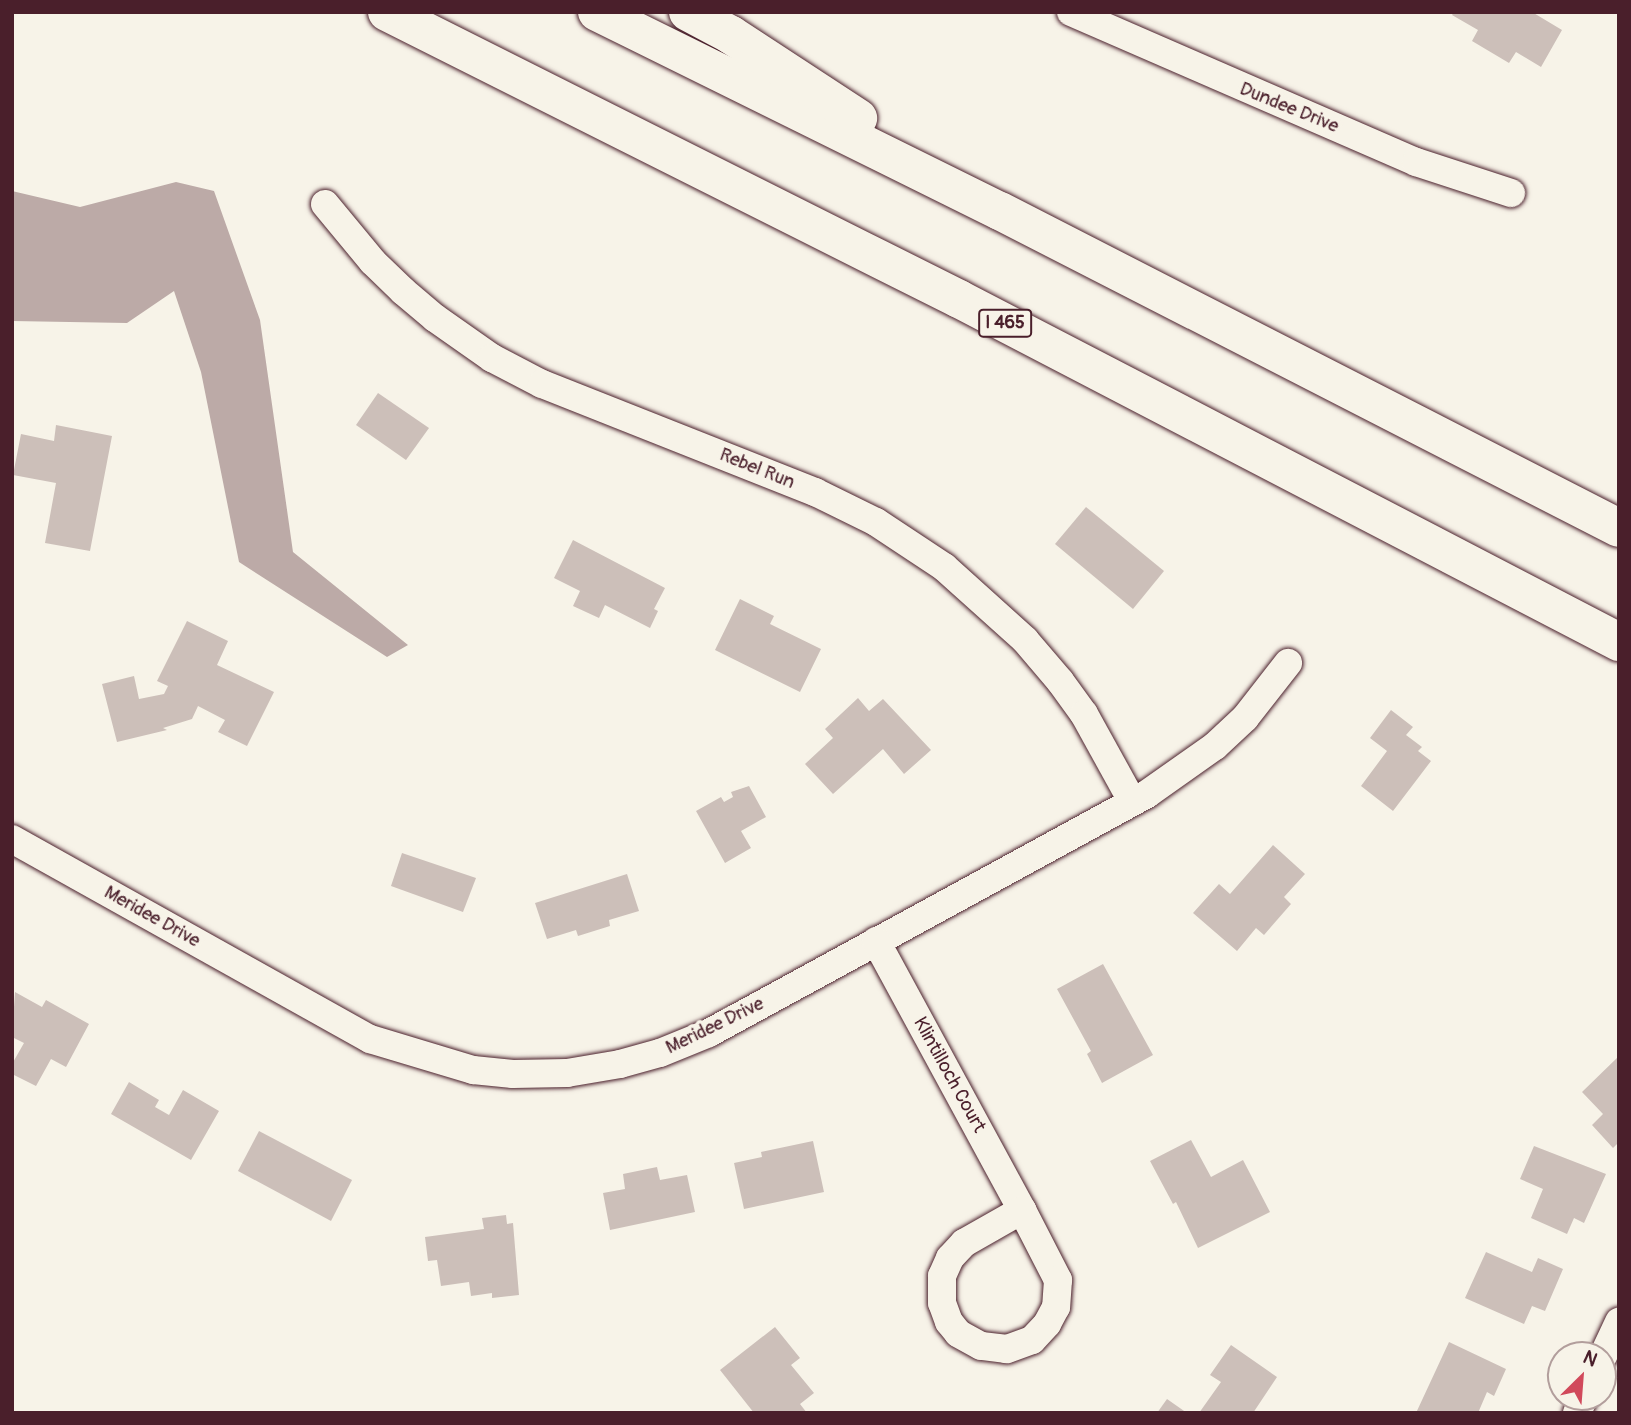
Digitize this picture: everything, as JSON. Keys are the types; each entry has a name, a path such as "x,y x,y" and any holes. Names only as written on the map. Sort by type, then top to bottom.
{"highway":[{"name":"I 465","path":"387,12 959,299 1619,642"},
{"path":"597,12 1000,211 1619,528"},
{"path":"688,12 731,35 1000,211"}],"street":[{"name":"Dundee Drive","path":"1070,12 1416,162 1511,193"},
{"name":"Rebel Run","path":"325,204 373,262 403,291 435,318 492,358 542,384 815,492 876,522 944,567 1025,640 1060,681 1084,714 1132,801"},
{"name":"Meridee Drive","path":"12,839 345,1028 395,1049 473,1070 513,1074 567,1073 621,1064 660,1053 709,1033 1132,801 1182,772 1215,746 1245,718 1288,663"},
{"name":"Klintilloch Court","path":"876,941 1022,1210 1058,1280 1056,1307 1047,1324 1032,1339 1007,1349 981,1346 958,1333 949,1322 942,1303 942,1276 950,1258 964,1242 1022,1210"},
{"path":"1610,1341 1619,1321"}],"shaded area":[{"path":"176,182 214,191 260,320 293,552 408,645 387,657 239,562 201,372 174,291 127,323 12,321 12,191 80,207"}],"building":[{"path":"1454,12 1532,12 1562,30 1541,67 1516,52 1509,63 1472,41 1478,30 1452,15"},
{"path":"378,393 429,428 406,460 356,425"},
{"path":"56,425 112,436 90,551 45,543 56,483 13,475 21,434 54,441"},
{"path":"1086,507 1164,571 1133,609 1055,544"},
{"path":"573,540 665,588 654,609 658,611 650,628 605,605 599,618 573,606 580,591 554,578"},
{"path":"740,599 774,616 770,624 821,649 800,692 715,650"},
{"path":"187,621 228,641 217,665 274,692 247,746 218,732 225,720 198,706 192,719 163,728 167,730 117,742 102,684 134,676 139,699 164,694 168,686 157,681"},
{"path":"858,698 869,711 883,699 931,750 904,774 883,749 833,794 805,764 833,738 825,729"},
{"path":"1391,710 1413,727 1406,735 1422,747 1418,751 1431,761 1393,811 1361,786 1387,751 1370,738"},
{"path":"749,786 766,817 741,831 751,848 725,863 696,811 721,797 724,802 733,797 731,792"},
{"path":"1273,845 1305,874 1284,897 1291,904 1264,935 1256,928 1237,951 1193,913 1219,884 1230,894"},
{"path":"402,853 476,878 463,912 391,886"},
{"path":"627,874 639,911 609,920 610,926 578,936 576,930 547,939 535,903"},
{"path":"1103,964 1153,1055 1102,1083 1087,1054 1091,1051 1057,989"},
{"path":"15,992 42,1007 46,1000 89,1024 66,1067 51,1059 36,1086 12,1074 12,1064 24,1043 12,1037"},
{"path":"1619,1056 1619,1142 1613,1148 1592,1125 1603,1114 1582,1092"},
{"path":"129,1082 159,1100 155,1107 169,1115 183,1090 219,1111 191,1160 111,1114"},
{"path":"259,1131 352,1180 331,1221 238,1171"},
{"path":"1191,1140 1211,1177 1243,1160 1270,1212 1198,1248 1176,1202 1173,1204 1150,1161"},
{"path":"813,1141 824,1192 744,1209 734,1163 762,1157 761,1152"},
{"path":"1534,1146 1606,1174 1584,1223 1574,1218 1567,1234 1531,1218 1543,1189 1520,1179"},
{"path":"657,1167 660,1180 687,1175 695,1212 610,1230 603,1193 625,1189 623,1174"},
{"path":"506,1215 507,1224 513,1223 519,1295 492,1298 492,1293 471,1296 469,1282 441,1286 437,1260 428,1261 425,1237 484,1229 482,1218"},
{"path":"1486,1252 1532,1272 1538,1258 1563,1269 1545,1311 1532,1306 1524,1324 1465,1298"},
{"path":"775,1327 800,1358 791,1365 814,1393 800,1404 807,1413 754,1413 720,1370"},
{"path":"1449,1342 1506,1369 1494,1396 1487,1392 1478,1413 1416,1413"},
{"path":"1231,1345 1277,1377 1253,1413 1199,1413 1221,1382 1210,1375"},
{"path":"1167,1399 1187,1413 1157,1413"}]}
